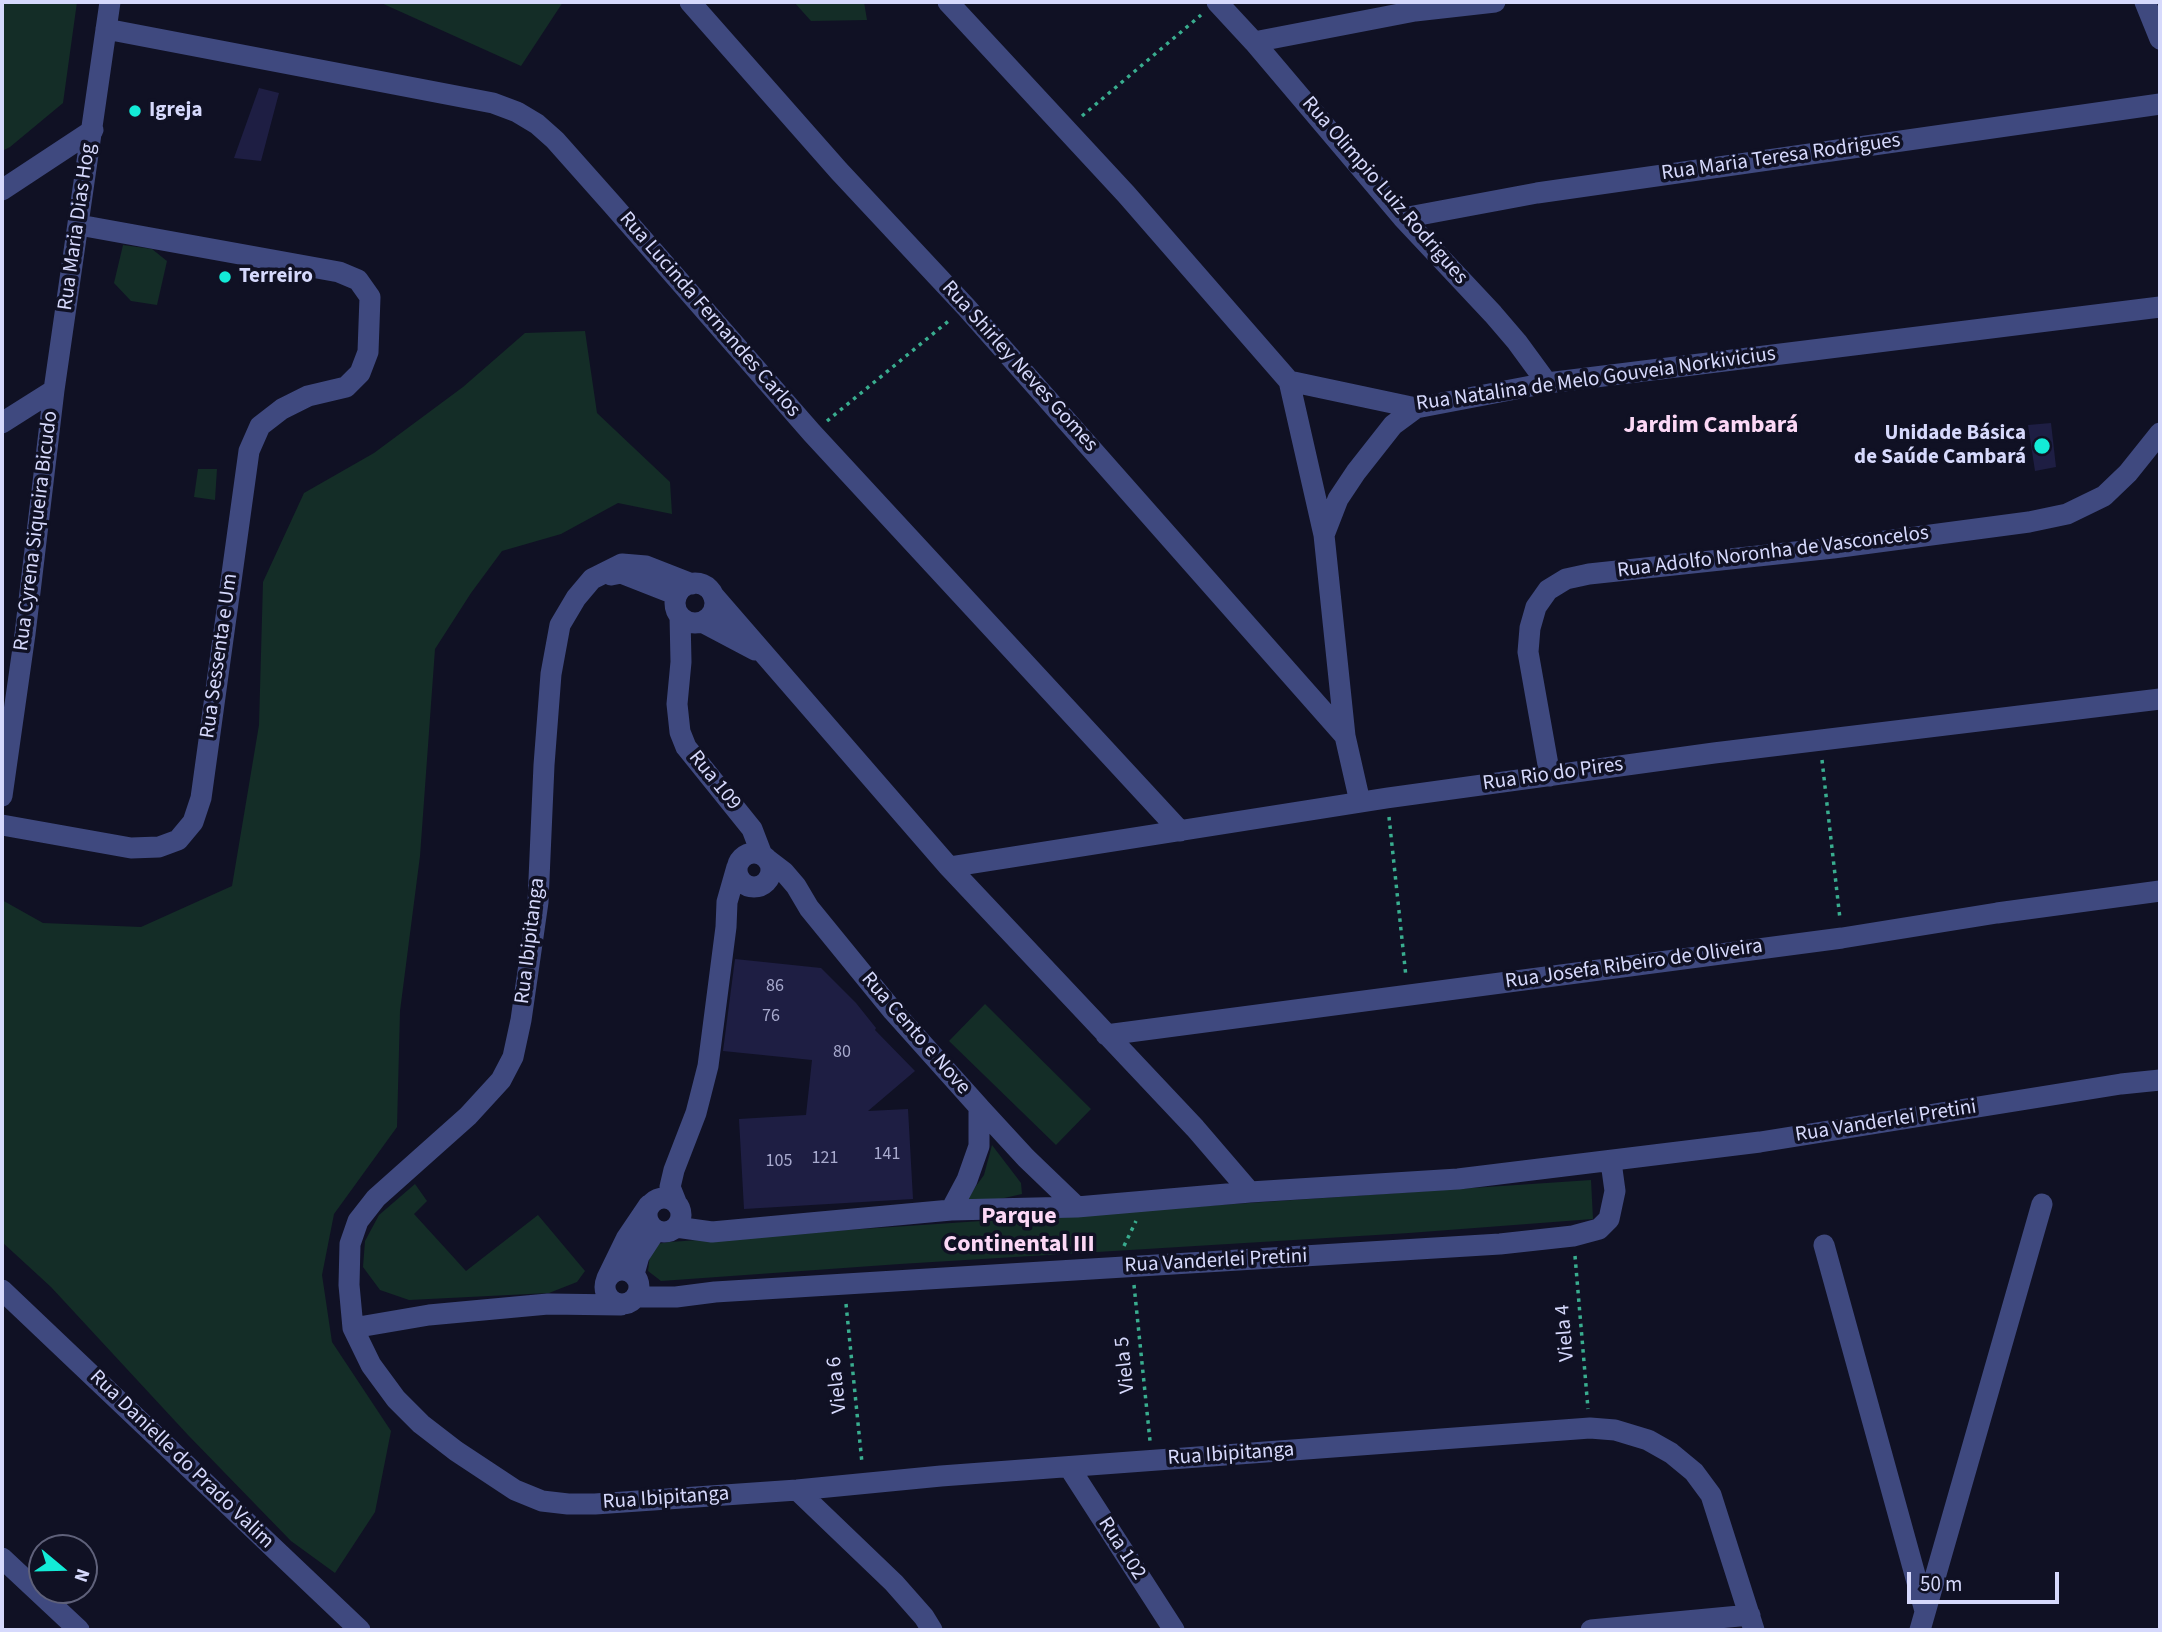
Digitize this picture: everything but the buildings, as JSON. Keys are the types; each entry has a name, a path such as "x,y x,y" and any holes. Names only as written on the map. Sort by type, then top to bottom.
{"street":[{"name":"Rua Maria Dias Hog","path":"54,390 110,2"},
{"name":"Rua Shirley Neves Gomes","path":"690,2 839,171 967,307 1345,736"},
{"path":"948,2 1126,194 1289,382 1324,535 1345,736 1360,802"},
{"path":"1254,42 1415,12 1494,2"},
{"path":"2145,2 2160,39"},
{"name":"Rua Olimpio Luiz Rodrigues","path":"1211,6 1254,42 1403,218 1493,314 1547,383"},
{"name":"Rua Lucinda Fernandes Carlos","path":"106,29 493,103 517,112 537,124 555,140 813,433 1180,831"},
{"name":"Rua Maria Teresa Rodrigues","path":"1403,218 1551,191 2160,104"},
{"path":"2,190 93,130"},
{"name":"Rua Sessenta e Um","path":"2,825 131,848 159,847 178,840 193,822 201,798 249,451 260,426 282,409 308,396 346,387 360,373 368,352 370,297 358,280 339,272 79,225"},
{"name":"Rua Natalina de Melo Gouveia Norkivicius","path":"1289,382 1416,408 1547,383 2160,307"},
{"path":"2,423 54,390"},
{"name":"Rua Cyrena Siqueira Bicudo","path":"2,796 25,634 54,390"},
{"path":"1324,535 1338,499 1356,472 1393,425 1416,408"},
{"name":"Rua Adolfo Noronha de Vasconcelos","path":"1550,776 1528,652 1530,628 1536,607 1548,590 1566,579 1589,574 1859,545 2029,522 2067,514 2104,496 2128,473 2160,433"},
{"name":"Rua Ibipitanga","path":"763,654 689,608 646,566 622,564 592,579 576,598 560,625 551,674 538,902 513,1057 501,1080 468,1116 376,1198 358,1221 350,1244 349,1285 353,1328 371,1365 396,1399 421,1424 515,1490 542,1501 568,1504 797,1490 1590,1428 1615,1430 1648,1440 1671,1453 1694,1472 1712,1495 1752,1623"},
{"path":"704,586 713,595 715,601 712,614 689,608 704,586"},
{"name":"Rua Ibipitanga","path":"713,595 949,867 1195,1128 1250,1192"},
{"name":"Rua 109","path":"689,608 677,704 680,732 686,747 752,829 752,859 790,879 808,908"},
{"name":"Rua Rio do Pires","path":"949,867 1387,798 1714,753 2160,699"},
{"path":"726,927 741,898 770,875 771,866 752,859"},
{"path":"752,859 738,876 743,883 750,886 762,884 808,908"},
{"path":"633,1290 639,1256 666,1212 674,1170 696,1113 708,1066 727,902 752,859"},
{"name":"Rua Josefa Ribeiro de Oliveira","path":"1106,1035 1842,938 2160,891"},
{"name":"Rua Cento e Nove","path":"808,908 893,1011 979,1107 979,1146 967,1180 951,1210"},
{"name":"Rua Vanderlei Pretini","path":"666,1212 712,1232 951,1210 1077,1207 1250,1192 1458,1179 1760,1142 2160,1080"},
{"path":"979,1107 1026,1158 1077,1207"},
{"name":"Rua Vanderlei Pretini","path":"633,1290 676,1297 1124,1266 1500,1244 1573,1236 1599,1229 1609,1219 1615,1191 1611,1162"},
{"path":"1923,1621 2042,1204"},
{"path":"633,1290 609,1298 605,1291 606,1281 626,1239 666,1212"},
{"path":"1824,1245 1923,1621"},
{"path":"548,1304 606,1281 615,1271 625,1270 633,1290"},
{"name":"Rua Danielle do Prado Valim","path":"2,1290 360,1630"},
{"path":"353,1328 429,1315 548,1304 633,1290"},
{"name":"Rua 102","path":"1069,1467 1174,1630"},
{"path":"797,1490 894,1583 932,1630"},
{"path":"2,1558 79,1630"},
{"path":"1591,1630 1752,1623"}],"path":[{"path":"1066,129 1211,6"},
{"path":"813,433 967,307"},
{"path":"1819,741 1842,938"},
{"path":"1387,798 1408,995"},
{"path":"1124,1266 1133,1225 1147,1201"},
{"name":"Viela 4","path":"1573,1236 1590,1428"},
{"name":"Viela 5","path":"1124,1266 1152,1461"},
{"name":"Viela 6","path":"845,1284 864,1483"}],"green space":[{"path":"2,2 77,2 63,103 2,151"},
{"path":"379,2 563,2 521,66"},
{"path":"794,2 864,2 867,20 811,21"},
{"path":"123,245 152,249 167,261 157,305 131,301 114,283"},
{"path":"585,331 597,413 670,482 672,514 618,503 561,534 502,551 435,649 420,856 400,1011 397,1127 334,1214 322,1275 332,1342 391,1431 375,1512 335,1573 291,1541 51,1287 2,1242 2,900 43,923 141,927 232,886 259,725 263,582 304,493 374,453 463,387 525,333"},
{"path":"198,469 217,469 215,500 194,497"},
{"path":"985,1004 1091,1109 1056,1145 949,1041"},
{"path":"992,1145 1021,1183 1022,1194 973,1205 966,1200 984,1175"},
{"path":"1591,1180 1593,1219 661,1281 648,1271 651,1245 669,1242"},
{"path":"415,1184 427,1201 414,1214 466,1271 538,1215 585,1271 577,1282 549,1293 409,1300 380,1290 363,1267 365,1241 379,1215"}],"place":[{"name":"Igreja","path":"135,111"},
{"name":"Terreiro","path":"225,277"},
{"name":"Unidade Básica de Saúde Cambará","path":"2042,446"}],"district":[{"name":"Jardim Cambará","path":"1711,427"},
{"name":"Parque Continental III","path":"1019,1232"}]}
